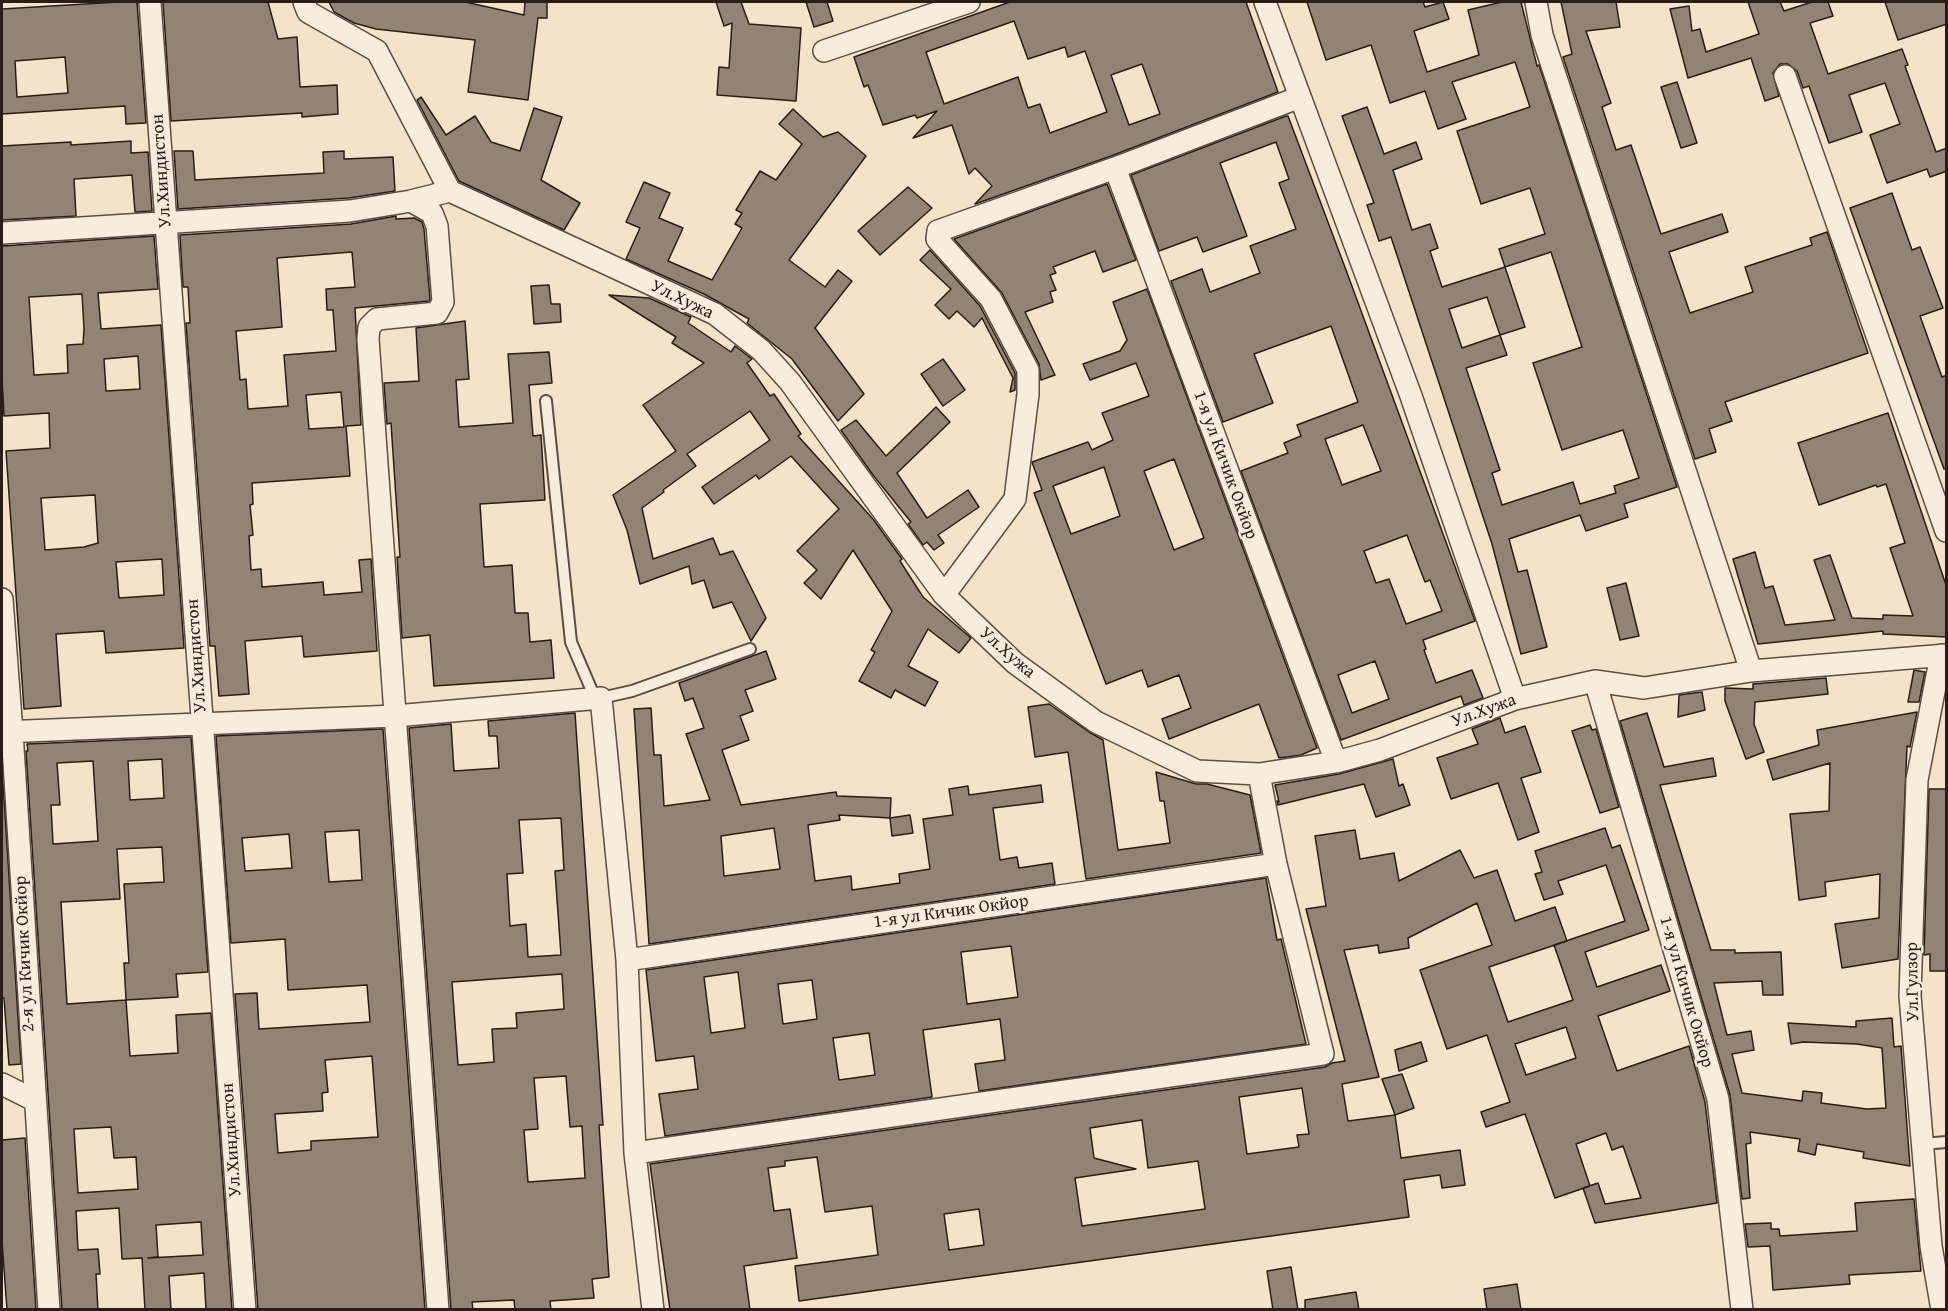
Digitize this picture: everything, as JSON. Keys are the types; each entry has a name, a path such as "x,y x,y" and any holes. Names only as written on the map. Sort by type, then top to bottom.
{"street":[{"name":"Ул.Хиндистон","path":"150,2 245,1310"},
{"path":"2,233 350,211 411,201 450,191 377,51 308,12 304,2"},
{"path":"824,51 969,2"},
{"path":"1265,2 1411,396 1515,699"},
{"path":"1536,2 1542,35 1751,671"},
{"path":"1785,76 1947,531"},
{"path":"944,595 1015,499 1028,394 1028,370 991,299 937,239 938,231 1115,168 1300,97"},
{"name":"1-я ул Кичик Окйор","path":"1115,168 1336,762"},
{"name":"Ул.Хужа","path":"450,191 714,314 761,350 790,382 944,595 1015,663 1096,722 1197,771 1259,774 1336,762 1380,750 1515,699 1595,681 1644,688 1751,671 1944,655"},
{"path":"411,201 432,213 437,226 443,302 437,313 377,319 369,327 368,339 438,1310"},
{"name":"2-я ул Кичик Окйор","path":"2,599 7,732 49,1310"},
{"name":"Ул.Гулзор","path":"1942,1310 1931,1246 1910,996 1917,780 1944,655"},
{"name":"1-я ул Кичик Окйор","path":"1595,681 1718,1099 1742,1310"},
{"path":"7,732 201,722 395,716 601,698 627,960 635,1153 653,1310"},
{"path":"635,1153 1323,1054 1276,864 1259,774"},
{"name":"1-я ул Кичик Окйор","path":"627,960 1276,864"},
{"path":"2,1083 34,1100"}],"lane":[{"path":"546,401 571,642 592,691 601,698 632,691 750,649"},
{"path":"1923,1144 1947,1142"}],"building":[{"path":"137,2 146,123 126,124 125,106 2,114 2,9","holes":["65,57 68,93 17,97 15,61"]},
{"path":"163,2 268,2 278,39 297,37 300,87 337,85 338,114 302,117 302,113 171,121"},
{"path":"329,2 465,2 524,15 525,2 547,2 547,18 538,18 528,100 468,92 475,40 376,29 354,23 334,12"},
{"path":"716,2 741,2 749,24 801,28 796,101 717,95 719,67 729,68 732,23 724,26"},
{"path":"806,2 827,2 833,21 814,27"},
{"path":"1010,2 1246,2 1278,92 1111,156 975,204 992,186 975,168 969,174 952,125 913,138 937,111 883,125 868,85 864,87 854,57","holes":["1014,21 1028,59 1065,47 1068,57 1085,51 1107,112 1050,133 1040,104 1028,108 1018,77 944,104 926,52","1142,64 1160,114 1129,125 1111,75"]},
{"path":"1307,2 1423,2 1425,7 1443,2 1449,19 1414,31 1427,72 1479,55 1468,10 1502,2 1521,2 1537,66 1539,65 1677,487 1624,504 1628,517 1586,531 1580,515 1509,539 1518,572 1527,570 1547,647 1521,654 1492,544 1391,237 1379,241 1367,205 1374,203 1342,116 1367,107 1384,154 1416,142 1422,159 1393,170 1412,230 1430,224 1438,248 1430,251 1442,287 1505,267 1499,249 1545,234 1530,188 1481,204 1457,131 1530,107 1515,62 1452,82 1466,119 1438,129 1425,91 1390,103 1371,45 1326,60","holes":["1551,252 1582,347 1533,363 1562,450 1623,430 1639,478 1614,486 1616,493 1580,504 1573,482 1502,505 1492,473 1500,470 1466,368 1507,355 1500,335 1525,327 1505,267","1487,297 1500,335 1462,348 1449,309"]},
{"path":"1561,2 1616,2 1620,27 1586,31 1611,103 1602,107 1616,150 1631,145 1661,234 1722,214 1728,232 1669,252 1690,313 1753,292 1745,267 1812,245 1810,238 1827,232 1868,353 1725,402 1732,421 1709,429 1716,452 1695,459 1563,57 1572,54"},
{"path":"1748,2 1780,2 1784,11 1812,2 1828,2 1833,16 1810,23 1828,74 1902,49 1908,65 1905,66 1936,152 1947,148 1947,171 1930,177 1927,169 1887,183 1870,135 1900,124 1885,83 1849,95 1862,132 1829,143 1809,86 1803,88 1797,71 1788,64 1780,64 1773,73 1779,96 1765,101 1751,58 1688,78 1670,9 1689,6 1692,31 1700,29 1706,52 1759,34"},
{"path":"1885,2 1947,2 1947,24 1898,40"},
{"path":"1677,82 1697,143 1681,148 1661,87"},
{"path":"421,97 446,135 475,116 491,142 520,151 534,108 562,117 541,180 580,203 564,230 459,181 417,100"},
{"path":"793,109 823,137 838,132 866,156 789,260 825,287 838,270 852,281 815,328 864,394 838,421 792,359 747,323 749,319 704,294 626,259 640,228 626,222 644,182 670,193 659,218 683,228 668,261 712,280 742,228 735,224 742,213 736,210 760,171 776,180 802,144 779,124"},
{"path":"1288,116 1475,621 1423,640 1426,649 1424,650 1436,683 1472,670 1483,698 1464,705 1461,696 1341,740 1241,471 1288,453 1284,443 1301,436 1297,425 1358,402 1331,326 1254,354 1273,403 1223,422 1171,281 1202,269 1210,292 1260,273 1250,246 1296,229 1279,183 1289,179 1276,142 1220,163 1247,236 1203,252 1197,237 1159,251 1131,175","holes":["1363,425 1381,471 1342,485 1325,439","1407,535 1425,582 1430,580 1442,611 1406,624 1389,579 1376,583 1364,551","1375,661 1389,699 1352,713 1338,675"]},
{"path":"131,141 131,153 148,152 152,211 135,212 132,175 74,179 76,216 2,220 2,146"},
{"path":"174,151 193,151 195,180 324,173 323,152 344,151 344,159 393,157 395,191 349,198 178,209"},
{"path":"1107,184 1136,260 1103,272 1095,251 1053,267 1056,273 1050,275 1056,290 1050,292 1053,302 1025,312 1055,375 1041,380 1039,364 1002,293 954,239"},
{"path":"908,187 932,208 880,255 858,231"},
{"path":"1892,193 1912,250 1920,247 1943,308 1920,316 1942,377 1947,375 1947,468 1944,469 1850,208"},
{"path":"396,216 396,219 414,218 422,222 430,299 429,301 355,308 361,425 346,426 350,476 252,483 253,504 250,505 253,535 249,536 251,570 261,569 262,587 323,582 324,595 362,592 359,560 371,559 377,651 304,657 302,636 245,641 249,694 219,696 215,646 210,646 186,323 190,323 188,287 183,287 180,235 351,224","holes":["352,252 355,287 326,289 327,310 333,310 336,351 284,355 288,406 248,409 246,379 240,380 236,331 282,327 277,258","341,392 344,427 309,429 306,395"]},
{"path":"154,236 158,289 98,293 101,329 161,325 184,648 106,653 104,631 56,634 61,706 24,709 6,451 50,448 49,413 4,416 2,246","holes":["82,294 83,344 67,345 68,373 34,375 29,297","138,356 140,389 106,391 104,359","95,495 98,543 84,547 45,550 41,498","162,559 164,595 119,598 116,562"]},
{"path":"930,250 980,306 1015,373 1015,390 1010,392 1013,378 982,318 974,327 957,311 949,319 935,305 951,289 920,260"},
{"path":"549,285 551,304 560,304 561,322 534,324 531,286"},
{"path":"1147,289 1317,748 1301,755 1279,758 1259,704 1169,739 1162,719 1191,708 1179,675 1148,687 1142,670 1106,684 1034,493 1042,490 1032,462 1088,442 1092,450 1113,440 1102,413 1149,396 1136,363 1090,380 1083,364 1120,351 1127,340 1113,302","holes":["1174,459 1204,538 1174,550 1144,471","1104,467 1120,516 1071,534 1053,486"]},
{"path":"609,295 649,298 691,317 688,323 731,352 735,346 752,359 747,363 770,396 774,394 801,434 798,436 873,519 902,559 900,561 923,597 971,638 959,653 928,629 908,666 938,682 925,706 895,690 891,698 859,681 875,652 871,650 892,611 853,550 821,599 804,583 817,570 797,551 839,509 791,456 759,479 756,475 714,504 702,487 770,440 750,411 687,454 696,466 642,508 653,559 713,538 720,555 733,551 766,618 751,641 732,602 713,608 704,580 692,584 689,566 640,584 627,530 613,495 676,451 643,405 704,363 672,343 676,337"},
{"path":"465,321 469,379 456,380 459,427 513,423 508,354 549,352 552,383 529,385 533,436 541,435 545,500 480,504 484,567 512,565 515,613 528,613 530,642 551,640 554,678 434,686 430,635 402,638 397,557 400,557 391,423 387,424 384,383 419,381 416,328"},
{"path":"943,359 965,390 943,406 921,374"},
{"path":"936,407 950,422 897,473 927,518 968,490 979,507 938,535 944,543 934,550 927,542 923,545 908,524 911,522 841,430 856,420 886,456"},
{"path":"1888,413 1947,588 1947,637 1883,634 1883,631 1758,644 1733,559 1755,552 1765,588 1773,586 1785,625 1835,620 1814,560 1830,555 1852,618 1883,619 1883,615 1913,616 1890,548 1905,543 1886,484 1877,487 1876,485 1819,505 1798,443"},
{"path":"1626,583 1639,636 1620,640 1607,588"},
{"path":"766,651 776,679 745,690 753,711 740,716 749,740 722,750 741,805 836,792 837,796 891,798 890,818 839,815 840,820 808,825 815,881 851,876 852,890 900,883 899,874 930,869 923,819 953,815 949,789 968,786 969,795 1041,785 1043,802 993,808 1000,860 1017,857 1019,868 1052,863 1055,884 649,944 634,709 651,708 654,755 661,755 664,806 710,800 686,734 704,728 693,698 685,701 679,683","holes":["774,828 780,869 724,876 721,836"]},
{"path":"1914,670 1925,672 1919,702 1908,702"},
{"path":"1826,678 1828,694 1755,702 1754,724 1764,752 1746,759 1725,701 1725,688 1753,689 1753,684"},
{"path":"1702,692 1705,710 1678,717 1679,695"},
{"path":"1049,704 1103,740 1118,850 1170,843 1164,801 1160,801 1156,772 1196,784 1207,784 1250,795 1261,853 1086,879 1068,752 1035,757 1028,707"},
{"path":"1917,712 1910,747 1907,746 1898,959 1842,968 1835,924 1879,918 1880,874 1825,882 1826,896 1799,900 1790,814 1829,811 1830,763 1773,780 1767,760 1819,745 1817,730"},
{"path":"575,713 603,1125 599,1125 609,1277 592,1279 594,1298 550,1301 551,1310 515,1310 514,1300 472,1302 473,1310 451,1310 409,728 451,724 454,771 499,768 497,736 489,736 488,721","holes":["561,818 564,870 555,871 561,955 528,957 526,924 510,926 507,874 523,873 519,820","562,974 564,1009 516,1013 517,1028 492,1029 494,1062 458,1065 452,982","566,1076 570,1127 582,1126 585,1178 528,1182 524,1130 538,1129 534,1078"]},
{"path":"1647,713 1664,767 1713,758 1716,776 1660,785 1711,950 1735,950 1735,953 1781,952 1783,995 1763,995 1762,981 1714,983 1727,1035 1751,1031 1754,1050 1732,1054 1742,1093 1802,1101 1803,1091 1822,1093 1821,1103 1867,1109 1886,1108 1882,1048 1857,1044 1803,1042 1791,1044 1788,1023 1856,1027 1856,1021 1892,1018 1894,1047 1901,1046 1910,1166 1863,1158 1864,1152 1817,1144 1815,1155 1798,1151 1800,1139 1750,1132 1751,1143 1746,1144 1750,1198 1742,1199 1730,1095 1620,721"},
{"path":"1500,718 1505,733 1525,726 1541,772 1521,778 1539,832 1518,840 1498,783 1451,799 1437,758 1478,744 1472,729"},
{"path":"1590,725 1592,730 1596,729 1619,807 1600,813 1572,731"},
{"path":"383,729 425,1310 258,1310 235,994 257,993 259,1029 370,1022 367,985 288,990 285,939 231,943 216,736","holes":["359,830 362,880 329,882 325,832","289,834 292,868 245,871 242,838","372,1056 378,1137 311,1141 311,1150 278,1153 275,1114 323,1111 322,1093 328,1092 325,1060"]},
{"path":"191,737 208,972 176,974 178,997 126,1000 130,1056 178,1053 176,1015 211,1013 232,1310 206,1310 204,1273 169,1276 171,1310 145,1310 142,1258 122,1259 119,1208 76,1211 78,1250 98,1249 100,1274 96,1274 98,1310 62,1310 27,744","holes":["162,759 164,798 130,800 128,761","93,761 98,841 53,844 51,805 60,805 57,763","162,847 164,882 124,884 129,963 124,963 126,1000 67,1004 61,902 120,899 117,849","111,1127 114,1158 136,1157 138,1189 78,1193 74,1129","201,1222 203,1255 148,1258 158,1257 156,1225"]},
{"path":"1393,759 1399,786 1403,784 1410,805 1376,817 1364,784 1278,805 1275,785 1339,774"},
{"path":"2,768 21,1064 9,1065 4,998 2,998"},
{"path":"1929,789 1947,789 1947,971 1930,971 1930,954 1924,955"},
{"path":"910,815 913,833 892,836 890,818"},
{"path":"1605,828 1612,848 1620,845 1649,930 1585,952 1597,987 1661,965 1670,991 1598,1016 1617,1071 1689,1046 1705,1102 1717,1203 1595,1223 1583,1188 1555,1198 1525,1114 1486,1127 1481,1112 1510,1102 1487,1035 1447,1049 1420,970 1492,945 1477,903 1408,938 1409,948 1379,953 1378,945 1344,950 1379,1077 1342,1084 1348,1121 1395,1115 1401,1158 1460,1150 1465,1185 1442,1188 1440,1175 1404,1180 1409,1217 799,1301 795,1266 878,1255 872,1206 825,1212 817,1157 785,1161 785,1166 768,1168 774,1211 790,1209 797,1258 744,1266 750,1310 670,1310 650,1164 1325,1067 1332,1063 1345,1061 1306,909 1326,906 1315,836 1355,830 1360,859 1394,853 1399,881 1460,850 1474,878 1497,870 1515,921 1555,907 1567,941 1625,921 1606,865 1558,881 1563,894 1544,900 1535,874 1542,872 1535,851","holes":["1554,945 1573,1000 1508,1022 1489,967","1566,1027 1576,1058 1526,1075 1515,1044","1302,1088 1309,1134 1297,1135 1299,1147 1247,1154 1239,1097","1142,1120 1148,1168 1198,1161 1205,1209 1082,1226 1075,1178 1136,1169 1094,1158 1090,1128","1606,1133 1612,1150 1623,1146 1641,1198 1605,1204 1598,1183 1590,1186 1576,1144","979,1209 984,1245 949,1250 944,1214"]},
{"path":"1266,878 1277,940 1281,939 1306,1044 979,1091 975,1064 1005,1060 1000,1019 923,1030 932,1097 665,1136 659,1094 698,1089 694,1056 656,1061 646,970","holes":["1011,946 1018,997 967,1004 961,952","738,972 745,1028 711,1033 704,977","812,980 817,1019 783,1024 778,984","869,1033 875,1075 839,1080 833,1038"]},
{"path":"1421,1042 1427,1061 1399,1071 1395,1050"},
{"path":"1402,1074 1414,1108 1395,1115 1382,1079"},
{"path":"25,1138 36,1310 7,1310 2,1241 2,1140"},
{"path":"1914,1199 1921,1271 1849,1275 1850,1284 1773,1290 1770,1246 1748,1247 1745,1224 1771,1223 1771,1229 1779,1229 1780,1236 1857,1231 1855,1203"},
{"path":"1291,1267 1298,1310 1273,1310 1267,1271"},
{"path":"1517,1284 1521,1310 1487,1310 1484,1289"},
{"path":"1356,1292 1359,1310 1305,1310 1305,1300"}]}
